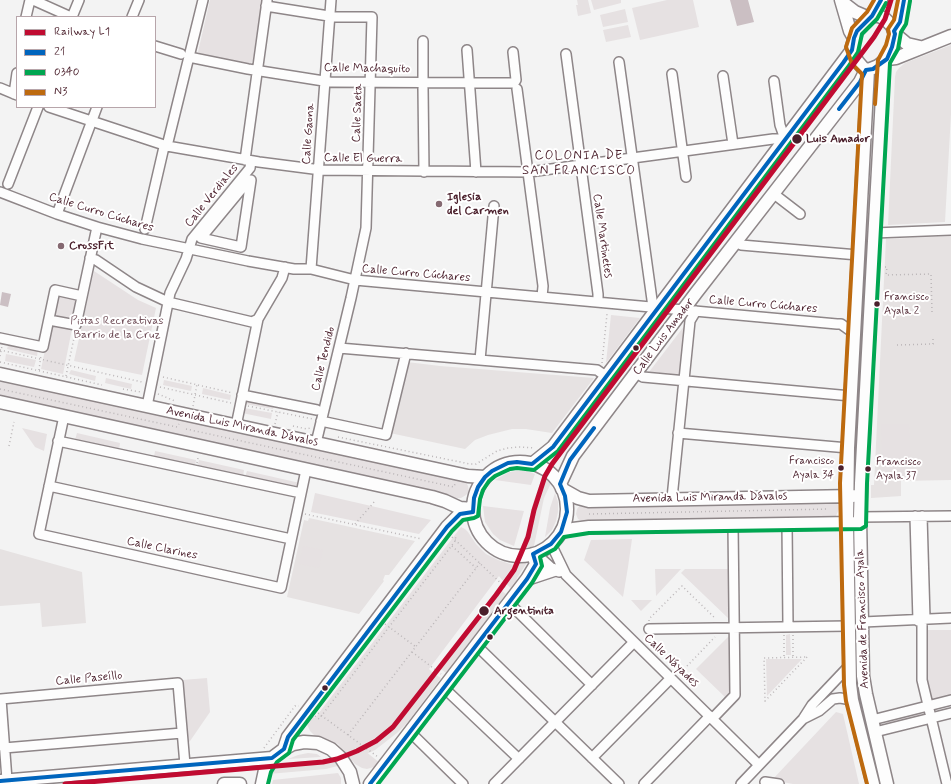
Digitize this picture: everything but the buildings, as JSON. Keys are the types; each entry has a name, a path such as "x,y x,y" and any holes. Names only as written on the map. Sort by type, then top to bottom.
{"main road":[{"path":"853,44 862,25 871,17 881,0"},
{"path":"842,1 857,61 867,70 873,69 885,60 892,47 894,33 900,22 904,0"},
{"path":"842,1 855,12 871,17 880,16 892,26 894,33 906,44 920,47"},
{"path":"885,60 896,58 915,51 920,47 951,36"},
{"name":"Calle Luis Amador","path":"532,464 553,447 604,375 785,139 853,44"},
{"name":"Avenida de Francisco Ayala","path":"885,60 860,496 864,676 866,694 887,784"},
{"name":"Calle Luis Amador","path":"561,486 570,460 636,373 690,310 737,242 860,82 867,70"},
{"name":"Avenida de Francisco Ayala","path":"867,70 848,448 846,522 850,684 852,700 873,784"},
{"path":"846,100 857,99 866,103"},
{"name":"Avenida Luis Miranda Dávalos","path":"0,374 147,398 236,426 317,439 468,476 485,477"},
{"path":"0,402 424,495 445,501 460,508 473,510"},
{"path":"517,462 532,464 547,471 561,486 567,503 567,512 561,532 551,544 534,554 522,556 502,552 493,547 479,532 475,522 473,510 474,498 478,487 485,477 496,468 508,463 517,462"},
{"name":"Avenida Luis Miranda Dávalos","path":"561,486 578,498 589,501 672,498 860,496"},
{"path":"445,501 451,530"},
{"path":"284,748 288,737 451,530 460,514 473,510"},
{"path":"561,532 589,527 787,524 861,520"},
{"path":"370,784 527,579 536,564 534,554"},
{"path":"527,579 560,573"},
{"path":"262,784 265,770 272,758 284,748 293,744 304,742 318,743 331,749 345,762 350,772 353,784"},
{"path":"3,781 272,758"},
{"path":"224,784 240,784"}],"street":[{"path":"26,16 30,0"},
{"path":"33,0 69,16"},
{"path":"71,16 79,0"},
{"path":"132,16 139,0"},
{"path":"144,229 166,146 185,56 203,0"},
{"name":"Calle Gaona","path":"311,269 331,0"},
{"path":"266,3 330,16"},
{"name":"Calle Verdiales","path":"147,398 170,293 190,250 192,239 250,168 248,161 257,70 266,3"},
{"name":"Calle Saeta","path":"330,16 372,17 366,228 354,280"},
{"path":"423,41 423,78"},
{"name":"Calle Machaquito","path":"156,46 185,56 325,82 514,83 516,80 513,52"},
{"path":"467,50 476,172"},
{"name":"Calle Martinetes","path":"566,54 598,302"},
{"path":"619,62 632,158 656,307"},
{"path":"672,74 686,177"},
{"path":"723,76 734,144"},
{"path":"774,81 780,125 785,139"},
{"path":"0,88 15,95 16,84"},
{"path":"423,88 424,172"},
{"path":"517,89 543,286 542,297"},
{"path":"8,184 38,108"},
{"name":"Calle El Guerra","path":"52,108 166,146 248,161 319,170 529,172 734,144 785,139"},
{"path":"56,214 97,108"},
{"path":"250,180 241,247 201,238 250,180"},
{"name":"Calle Curro Cúchares","path":"0,192 56,214 97,227 190,250 294,269 311,269 354,280 486,288 542,297 841,324"},
{"path":"774,194 800,214"},
{"path":"480,360 494,206"},
{"path":"49,320 76,325 97,227"},
{"path":"874,233 951,230"},
{"path":"737,242 742,245 858,255"},
{"path":"90,258 96,260 136,287 168,302 252,322 258,320"},
{"path":"236,426 258,320 282,278 285,267"},
{"name":"Calle Tendido","path":"317,439 318,417 339,348 354,280"},
{"path":"0,338 43,347 55,290 82,296"},
{"path":"672,498 690,310"},
{"path":"854,334 841,324 855,316"},
{"path":"339,348 598,370 604,375"},
{"path":"242,395 280,402 318,417 386,435 406,353"},
{"path":"636,373 643,377 851,396"},
{"name":"Calle Clarines","path":"64,416 39,534 281,588 306,470"},
{"path":"678,433 848,448"},
{"path":"58,441 301,493"},
{"path":"49,486 291,539"},
{"path":"861,520 919,516 951,516"},
{"path":"919,516 922,680 947,784"},
{"path":"787,524 788,631"},
{"path":"644,784 735,695 733,525"},
{"name":"Calle Náyades","path":"551,544 560,573"},
{"name":"Calle Náyades","path":"534,554 560,573 634,642 759,765"},
{"path":"509,603 592,684"},
{"path":"863,622 951,618"},
{"path":"649,626 734,627 788,631 848,626"},
{"path":"494,784 634,642"},
{"path":"476,645 619,784"},
{"path":"741,784 803,719 812,705 849,666"},
{"path":"592,758 671,678"},
{"name":"Calle Paseíllo","path":"3,781 4,748 1,699 178,683 185,766"},
{"path":"444,688 518,759"},
{"path":"803,719 819,711 833,699 840,698 852,700"},
{"path":"872,720 951,700"},
{"path":"875,732 951,713"},
{"path":"410,732 462,784"},
{"path":"4,748 182,733"},
{"path":"765,782 779,784"}],"path":[{"path":"885,267 887,267 886,275 931,274 932,312"},
{"path":"604,375 607,314"},
{"path":"65,382 76,325"},
{"path":"897,345 933,344 933,336"},
{"path":"39,370 43,347"},
{"path":"0,350 146,383"},
{"path":"0,362 102,385"},
{"path":"162,376 233,393"},
{"path":"194,406 197,384"},
{"path":"179,402 158,395 159,387 231,403"},
{"path":"117,388 147,398"},
{"path":"0,389 177,427 178,424 182,425"},
{"path":"130,394 174,402"},
{"path":"275,424 280,402"},
{"path":"244,406 318,417"},
{"path":"129,422 131,412"},
{"path":"158,428 160,418"},
{"path":"8,446 14,422"},
{"path":"185,432 187,426"},
{"path":"292,430 296,428 317,439"},
{"path":"186,429 454,487 456,483"},
{"path":"335,437 341,436 470,464 476,464 497,451 508,448 542,447"},
{"path":"293,457 295,448"},
{"path":"355,524 375,501"},
{"path":"828,504 828,514"},
{"path":"589,509 589,518"},
{"path":"589,514 828,510"},
{"path":"297,513 422,539"},
{"path":"451,530 456,540 507,589"},
{"path":"451,530 456,540"},
{"path":"315,716 319,719 456,540"},
{"path":"452,546 476,568"},
{"path":"348,735 480,563"},
{"path":"649,626 649,619 682,586 718,621"},
{"path":"385,624 416,647"},
{"path":"788,631 793,658"},
{"path":"784,658 788,631"},
{"path":"687,666 718,634"},
{"path":"412,652 441,674"},
{"path":"764,658 784,658 807,658 765,701 764,658"},
{"path":"262,750 295,706 301,705"},
{"path":"314,709 383,760"}],"shaded area":[{"path":"730,0 748,0 754,22 737,26"},
{"path":"951,45 951,114 945,222 888,225 896,72 905,63"},
{"path":"951,236 951,480 901,481 901,496 871,498 871,485 874,485 886,239"},
{"path":"2,292 11,294 8,307 0,305"},
{"path":"407,362 594,378 552,433 526,429 512,429 475,440 465,449 390,433"},
{"path":"543,476 551,483 544,498 534,546 526,564 517,578 516,585 513,590 503,581 521,548 534,500"},
{"path":"309,518 415,541 389,575 385,575 384,581 359,614 287,597 304,520 308,521"},
{"path":"0,549 82,572 86,623 42,627 40,603 0,606"},
{"path":"498,588 506,594 446,673 438,667"},
{"path":"433,673 441,678 408,722 397,733 375,750 345,764 326,769 257,775 260,764 321,760 367,744 390,726"}],"green space":[{"path":"210,0 262,0 253,61 251,63 249,64 198,52"},
{"path":"577,0 588,0 591,13 578,16 576,5 578,5"},
{"path":"591,0 621,0 621,3 594,10"},
{"path":"667,0 693,0 699,27 640,40 632,8"},
{"path":"625,9 628,22 603,27 600,15"},
{"path":"628,25 631,37 606,42 603,30"},
{"name":"Pistas Recreativas Barrio de la Cruz","path":"94,271 138,300 156,308 142,375 74,361"},
{"path":"57,293 78,299 63,374 41,369"},
{"path":"611,315 640,318 606,363"},
{"path":"685,325 680,375 649,372"},
{"path":"9,342 38,349 37,356 7,349"},
{"path":"6,354 36,360 34,367 5,361"},
{"path":"71,370 96,376 95,381 69,374"},
{"path":"106,378 132,384 131,389 105,383"},
{"path":"0,379 460,479 466,482 469,491 461,498 456,498 0,398"},
{"path":"164,380 192,386 191,391 163,385"},
{"path":"203,388 231,395 230,400 202,394"},
{"path":"246,398 274,404 273,409 245,404"},
{"path":"244,408 272,413 271,419 242,413"},
{"path":"881,424 909,424 911,478 883,479"},
{"path":"22,428 47,434 44,451 35,447"},
{"path":"77,433 120,443 119,450 75,440"},
{"path":"155,451 196,460 195,466 154,457"},
{"path":"199,460 244,470 243,477 197,467"},
{"path":"247,471 300,483 299,489 245,477"},
{"path":"527,471 535,474 531,485 495,480 509,472"},
{"path":"315,493 431,520 419,534 311,512"},
{"path":"555,493 558,502 556,521 552,530 545,537 550,508"},
{"path":"835,501 839,509 836,516 832,518 586,523 578,519 576,514 580,505 585,504"},
{"path":"483,506 524,511 514,546 500,540 493,534 485,522"},
{"path":"461,527 468,532 476,544 486,554 513,565 503,581 499,576 429,669 433,673 400,716 378,736 360,747 380,763 367,769 362,768 355,764 338,744 315,736 310,731 306,722 311,715 315,718"},
{"path":"632,539 623,597 584,560 591,540"},
{"path":"303,546 323,550 319,568 299,564"},
{"path":"655,569 681,569 656,596"},
{"path":"685,569 728,569 728,618 681,573"},
{"path":"631,600 652,600 641,611"},
{"path":"925,630 951,630 951,696 932,701 926,678"},
{"path":"790,634 791,655 786,655 786,635"},
{"path":"729,636 730,692 725,697 696,669"},
{"path":"853,645 859,645 883,784 877,784 855,693"},
{"path":"766,659 802,659 767,696"},
{"path":"207,678 210,712 188,744 182,680"},
{"path":"836,712 843,714 859,784 793,784 772,780"},
{"path":"920,712 921,717 887,725 886,720"},
{"path":"308,753 317,754 321,757 288,759 298,755"},
{"path":"338,773 341,778 341,784 272,784 273,780"}],"rail line":[{"name":"L1","path":"65,784 323,762 337,759 357,751 376,741 393,727 514,570 528,537 534,510 545,476 552,464 874,37 885,19 891,0"}],"transit line":[{"name":"N3","path":"867,784 846,701 844,685 840,483 862,74 852,64 846,47 852,28 867,12 874,0"},
{"name":"21","path":"0,781 272,758 284,749 288,737 447,527 460,514 473,512 474,498 478,487 485,477 492,471 508,463 517,462 532,464 553,447 843,63 852,50 857,31 872,16 881,0"},
{"name":"N3","path":"875,104 878,60 886,45 889,34 888,29 894,20 898,0"},
{"name":"21","path":"839,109 860,82 866,70 873,69 887,59 892,47 895,34 894,31 900,22 904,0"},
{"name":"0340","path":"378,784 532,583 542,566 540,557 555,549 564,537 589,533 861,529 866,526 867,483 890,63 898,49 901,32 906,24 910,1"},
{"name":"0340","path":"268,784 271,772 277,762 289,753 293,740 452,531 463,520 478,516 480,499 483,490 489,481 495,476 510,469 517,468 534,470 558,451 848,67 858,52 862,34 877,19 886,3"},
{"name":"21","path":"370,784 527,579 536,564 533,554 551,544 561,532 567,512 565,496 560,484 570,460 594,428"}],"place":[{"name":"Luis Amador","path":"797,139"},
{"name":"Iglesia del Carmen","path":"439,204"},
{"name":"CrossFit","path":"61,246"},
{"name":"Francisco Ayala 2","path":"877,304"},
{"name":"Francisco Ayala 34","path":"841,468"},
{"name":"Francisco Ayala 37","path":"868,469"},
{"name":"Argentinita","path":"484,611"}],"district":[{"name":"COLONIA DE SAN FRANCISCO","path":"579,164"}]}
